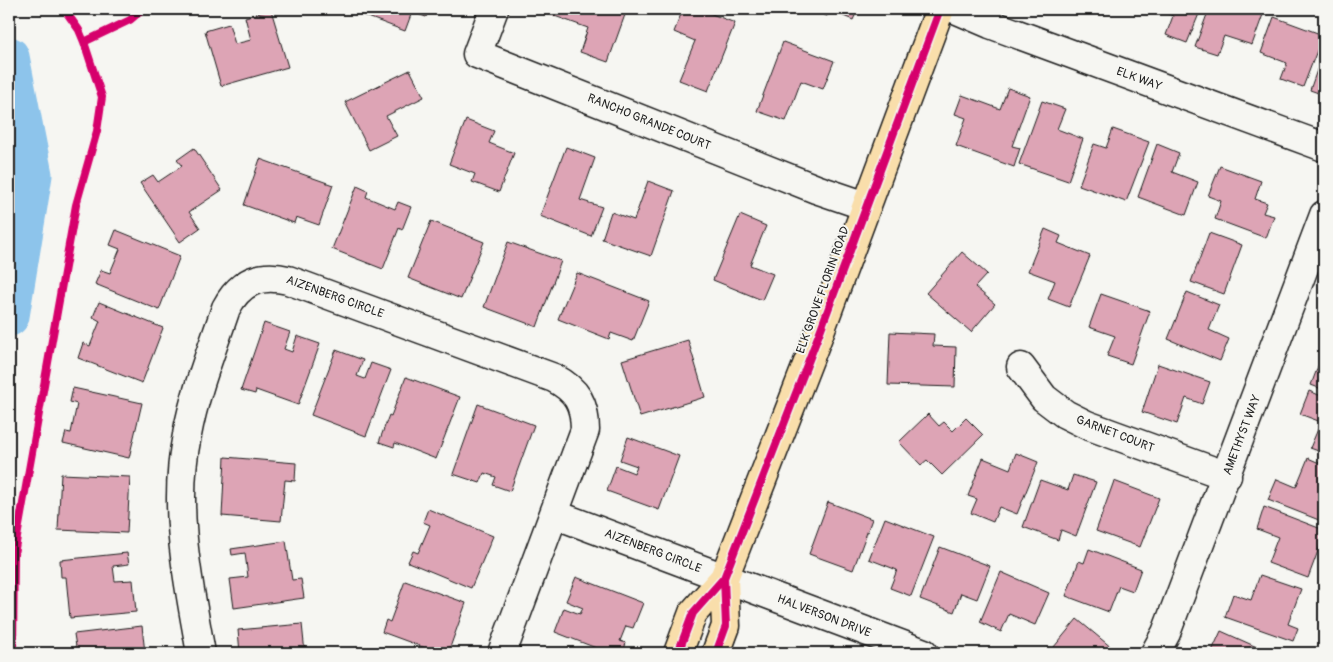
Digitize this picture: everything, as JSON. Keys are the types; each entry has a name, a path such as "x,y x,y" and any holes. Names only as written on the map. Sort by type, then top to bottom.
{"main road":[{"name":"ELK GROVE FLORIN ROAD","path":"678,653 693,613 724,578 819,334 940,9"},
{"name":"ELK GROVE FLORIN ROAD","path":"716,653 726,626 724,578"}],"street":[{"name":"RANCHO GRANDE COURT","path":"494,9 476,54 816,190 866,206"},
{"name":"ELK WAY","path":"955,9 1324,147"},
{"name":"AMETHYST WAY","path":"1155,653 1166,633 1227,476 1324,215"},
{"name":"AIZENBERG CIRCLE","path":"201,653 187,575 181,518 183,462 187,435 200,381 231,298 250,282 275,277 288,280 554,378 574,392 581,403 585,415 585,430 502,653"},
{"name":"GARNET COURT","path":"1021,367 1044,398 1065,414 1086,425 1227,476"},
{"name":"AIZENBERG CIRCLE","path":"554,514 724,578"},
{"name":"HALVERSON DRIVE","path":"724,578 924,653"}],"building":[{"path":"311,9 327,9 325,14"},
{"path":"363,9 429,9 426,17 412,12 405,31 360,14"},
{"path":"551,9 616,9 626,12 608,62 580,52 588,28 549,14"},
{"path":"683,9 699,9 735,23 708,91 679,80 695,41 674,32"},
{"path":"809,9 858,9 853,20 829,10 827,16"},
{"path":"1156,9 1201,9 1187,43 1166,35 1173,16"},
{"path":"1209,9 1265,9 1252,45 1224,36 1217,54 1195,47"},
{"path":"271,10 288,67 221,86 205,31 229,24 235,44 251,40 245,17"},
{"path":"1274,17 1323,35 1303,87 1281,79 1287,63 1261,53"},
{"path":"783,42 834,61 823,89 801,81 786,121 757,111"},
{"path":"1324,50 1324,95 1310,90"},
{"path":"410,70 424,97 386,116 397,136 369,150 345,102"},
{"path":"1008,88 1030,96 1012,146 1020,148 1014,167 956,146 966,118 955,114 962,95 1000,109"},
{"path":"1042,101 1065,109 1057,129 1083,139 1068,181 1019,164"},
{"path":"466,120 494,131 489,143 514,153 499,192 472,182 475,174 449,164"},
{"path":"1113,129 1149,142 1126,202 1079,185 1094,144 1106,148"},
{"path":"1157,144 1179,153 1172,172 1198,182 1186,215 1138,197"},
{"path":"566,147 595,158 580,200 602,207 591,236 540,216"},
{"path":"194,148 222,190 189,212 200,228 180,242 140,183 153,175 158,182 182,166 177,160"},
{"path":"260,159 333,185 319,225 296,217 294,223 244,205"},
{"path":"1220,166 1261,181 1255,199 1267,203 1263,213 1274,216 1266,238 1215,219 1221,201 1208,196"},
{"path":"648,181 674,191 651,256 602,239 611,212 634,220"},
{"path":"357,186 368,191 366,197 395,209 398,202 411,207 402,230 399,228 383,269 332,249"},
{"path":"740,215 766,226 750,265 773,274 762,300 713,280"},
{"path":"431,221 484,242 461,299 408,278"},
{"path":"1045,229 1061,236 1058,243 1090,256 1069,307 1048,299 1055,281 1028,271"},
{"path":"116,230 180,256 159,310 95,284 101,270 110,273 120,249 110,245"},
{"path":"1209,233 1242,245 1224,294 1191,282"},
{"path":"508,242 561,261 537,327 484,307"},
{"path":"962,252 987,274 975,287 995,304 971,332 926,293"},
{"path":"577,273 649,301 633,341 611,333 609,339 558,319"},
{"path":"1187,292 1219,305 1209,330 1229,339 1220,361 1168,339"},
{"path":"1101,294 1150,311 1131,364 1107,356 1115,336 1089,327"},
{"path":"99,302 163,328 142,383 78,358 83,343 90,346 100,321 93,317"},
{"path":"264,323 290,332 284,349 292,352 297,336 320,344 298,405 256,390 255,394 241,390"},
{"path":"890,332 934,334 933,346 956,347 955,387 888,385"},
{"path":"688,340 705,397 640,417 622,360"},
{"path":"336,350 363,360 357,376 365,379 371,363 391,370 366,436 311,415"},
{"path":"1320,361 1324,363 1324,390 1311,385"},
{"path":"1158,364 1210,382 1202,404 1186,398 1177,424 1142,412"},
{"path":"406,377 460,397 436,459 395,443 394,447 379,442"},
{"path":"73,388 142,403 129,458 63,443 66,432 71,433 77,404 70,402"},
{"path":"1309,391 1324,397 1324,453 1310,448 1321,422 1300,414"},
{"path":"478,404 534,425 510,491 493,485 496,477 484,473 480,483 453,474"},
{"path":"928,414 939,426 944,422 953,431 966,418 983,435 942,475 927,460 921,465 899,442"},
{"path":"628,437 679,456 659,510 607,491 616,466 634,473 637,466 620,460"},
{"path":"1016,453 1038,462 1017,514 999,507 993,522 971,513 977,499 968,496 983,458 1010,469"},
{"path":"225,457 296,463 295,481 285,480 281,521 222,516"},
{"path":"1308,458 1324,465 1324,522 1268,500 1277,479 1296,487"},
{"path":"61,474 130,477 127,533 58,530"},
{"path":"1073,475 1096,482 1076,536 1061,530 1058,540 1023,527 1040,480 1068,490"},
{"path":"1114,481 1159,498 1140,547 1096,531"},
{"path":"828,502 872,519 853,570 809,554"},
{"path":"1264,507 1324,530 1324,535 1308,578 1268,563 1278,537 1257,529"},
{"path":"428,509 493,536 471,588 408,562 413,551 418,553 430,525 423,522"},
{"path":"885,518 934,537 911,596 890,588 897,570 869,559"},
{"path":"286,541 292,580 301,579 304,598 234,608 230,579 248,577 245,553 232,555 231,549"},
{"path":"940,547 990,566 977,599 961,593 954,612 920,599"},
{"path":"1089,549 1141,569 1133,591 1119,586 1109,612 1066,596 1079,561 1084,563"},
{"path":"127,553 129,564 113,566 115,581 133,580 136,612 70,618 66,577 61,577 60,560"},
{"path":"1001,572 1049,593 1035,625 1009,614 1001,632 980,622"},
{"path":"1260,575 1301,589 1288,624 1298,628 1293,641 1225,617 1233,594 1251,600"},
{"path":"576,577 643,603 633,628 626,626 620,641 626,643 623,653 609,653 555,632 564,608 580,614 583,608 566,601"},
{"path":"405,581 466,603 448,653 439,653 382,632 386,620 390,622"},
{"path":"1077,619 1112,648 1108,653 1049,653"},
{"path":"302,624 305,653 240,653 238,630"},
{"path":"142,626 145,653 77,653 74,634"},
{"path":"1221,631 1270,653 1211,653"},
{"path":"376,648 390,653 374,653"},
{"path":"548,648 563,653 546,653"}],"waterway":[{"path":"9,57 32,175 9,316"}],"cycle path":[{"path":"13,653 14,554 76,205 97,131 102,97 79,30 64,9"},
{"path":"84,42 130,20 143,9"},
{"path":"678,653 693,613 724,578 819,334 940,9"},
{"path":"716,653 726,626 724,578"}]}
